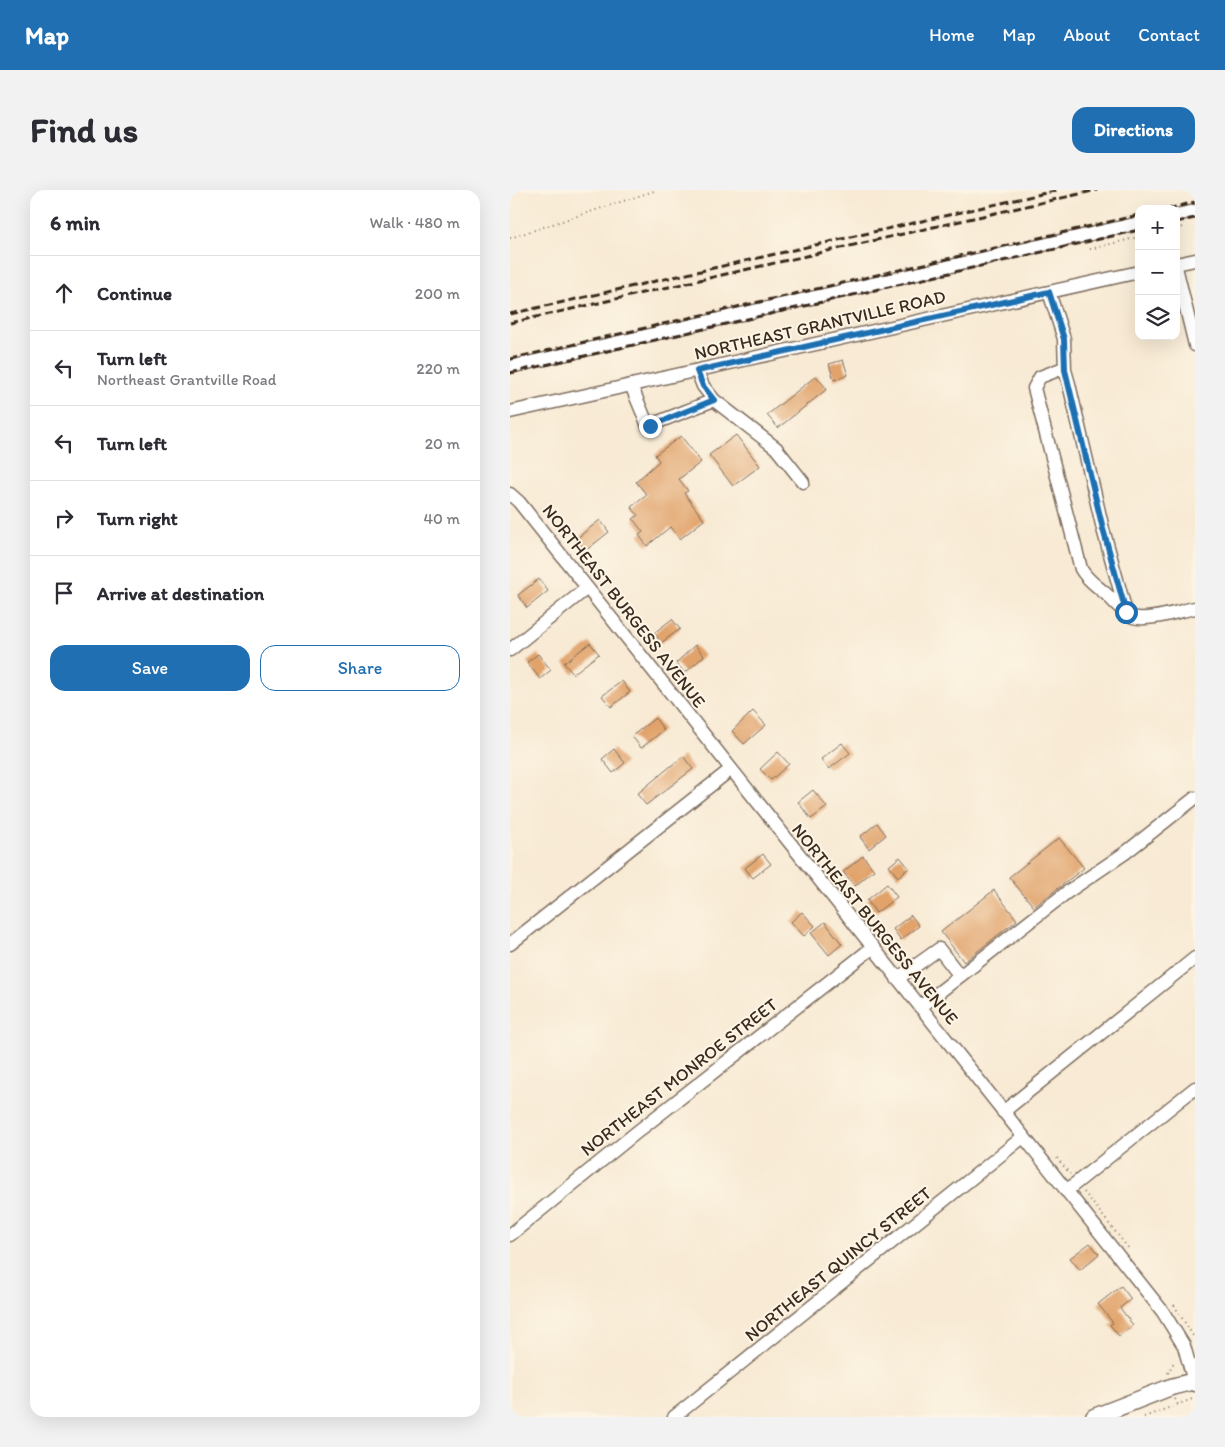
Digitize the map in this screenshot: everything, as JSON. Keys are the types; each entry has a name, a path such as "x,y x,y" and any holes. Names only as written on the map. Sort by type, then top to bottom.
{"main road":[{"path":"1094,1417 1171,1387 1195,1383"}],"street":[{"path":"1180,214 1195,211"},
{"path":"510,367 1135,224"},
{"path":"1180,265 1195,260"},
{"name":"NORTHEAST GRANTVILLE ROAD","path":"510,412 1135,273"},
{"path":"1180,283 1195,345"},
{"path":"1049,292 1064,339 1065,370 1103,529 1126,612"},
{"path":"1065,370 1061,368 1040,377 1034,388 1081,569 1086,577 1132,616 1144,619 1195,608"},
{"path":"697,371 703,386 714,400 776,448 803,482"},
{"path":"631,385 648,426 714,400"},
{"name":"NORTHEAST BURGESS AVENUE","path":"513,496 1173,1326 1184,1346 1195,1383"},
{"path":"510,650 587,588"},
{"path":"510,944 730,770"},
{"path":"920,1008 1066,893 1131,848 1195,798"},
{"name":"NORTHEAST MONROE STREET","path":"510,1235 637,1132 872,948"},
{"path":"897,979 939,949 960,976"},
{"path":"1003,1112 1195,958"},
{"path":"1066,1191 1195,1088"},
{"name":"NORTHEAST QUINCY STREET","path":"674,1417 1023,1137"}],"path":[{"path":"510,238 657,190"},
{"path":"1090,249 1135,238"},
{"path":"1144,1417 1195,1398"}],"building":[{"path":"843,360 848,375 834,380 829,364"},
{"path":"816,376 827,389 778,428 767,415"},
{"path":"736,435 760,466 733,486 709,455"},
{"path":"681,436 701,462 679,479 688,491 684,493 704,520 680,539 670,527 647,546 639,535 643,532 633,519 638,515 631,507 647,495 636,482 659,461 655,455"},
{"path":"600,520 609,532 585,551 576,539"},
{"path":"539,579 548,591 527,608 518,595"},
{"path":"672,619 680,629 661,643 654,633"},
{"path":"590,643 599,654 573,674 564,663"},
{"path":"695,645 704,656 685,673 676,663"},
{"path":"538,654 551,670 540,679 527,662"},
{"path":"622,681 630,692 611,707 602,696"},
{"path":"753,711 766,725 744,744 732,731"},
{"path":"655,718 664,730 641,748 632,736"},
{"path":"842,743 850,753 829,769 821,759"},
{"path":"614,749 625,763 613,773 602,759"},
{"path":"778,752 789,764 771,780 760,769"},
{"path":"683,756 693,769 646,805 637,794"},
{"path":"813,790 827,807 811,819 798,802"},
{"path":"877,823 886,835 869,849 860,837"},
{"path":"1059,838 1084,868 1034,907 1009,877"},
{"path":"763,854 771,864 753,878 745,868"},
{"path":"863,856 874,870 855,886 843,872"},
{"path":"900,857 909,868 898,877 889,866"},
{"path":"887,884 897,897 876,913 867,900"},
{"path":"994,890 1017,920 964,962 941,932"},
{"path":"802,912 815,926 804,936 791,922"},
{"path":"911,915 919,926 901,940 893,929"},
{"path":"825,922 842,944 829,955 811,933"},
{"path":"1090,1243 1099,1254 1080,1270 1070,1258"},
{"path":"1121,1286 1131,1299 1120,1308 1133,1325 1119,1336 1110,1325 1113,1323 1098,1304"}],"railway":[{"path":"510,314 1059,190"},
{"path":"510,323 1097,190"},
{"path":"1180,206 1195,202"},
{"path":"510,359 1135,216"},
{"path":"1180,221 1195,218"},
{"path":"510,373 1135,231"}],"route":[{"path":"650,426 714,400 703,386 697,371 1049,292 1064,339 1065,370 1081,430 1103,529 1126,612"}]}
